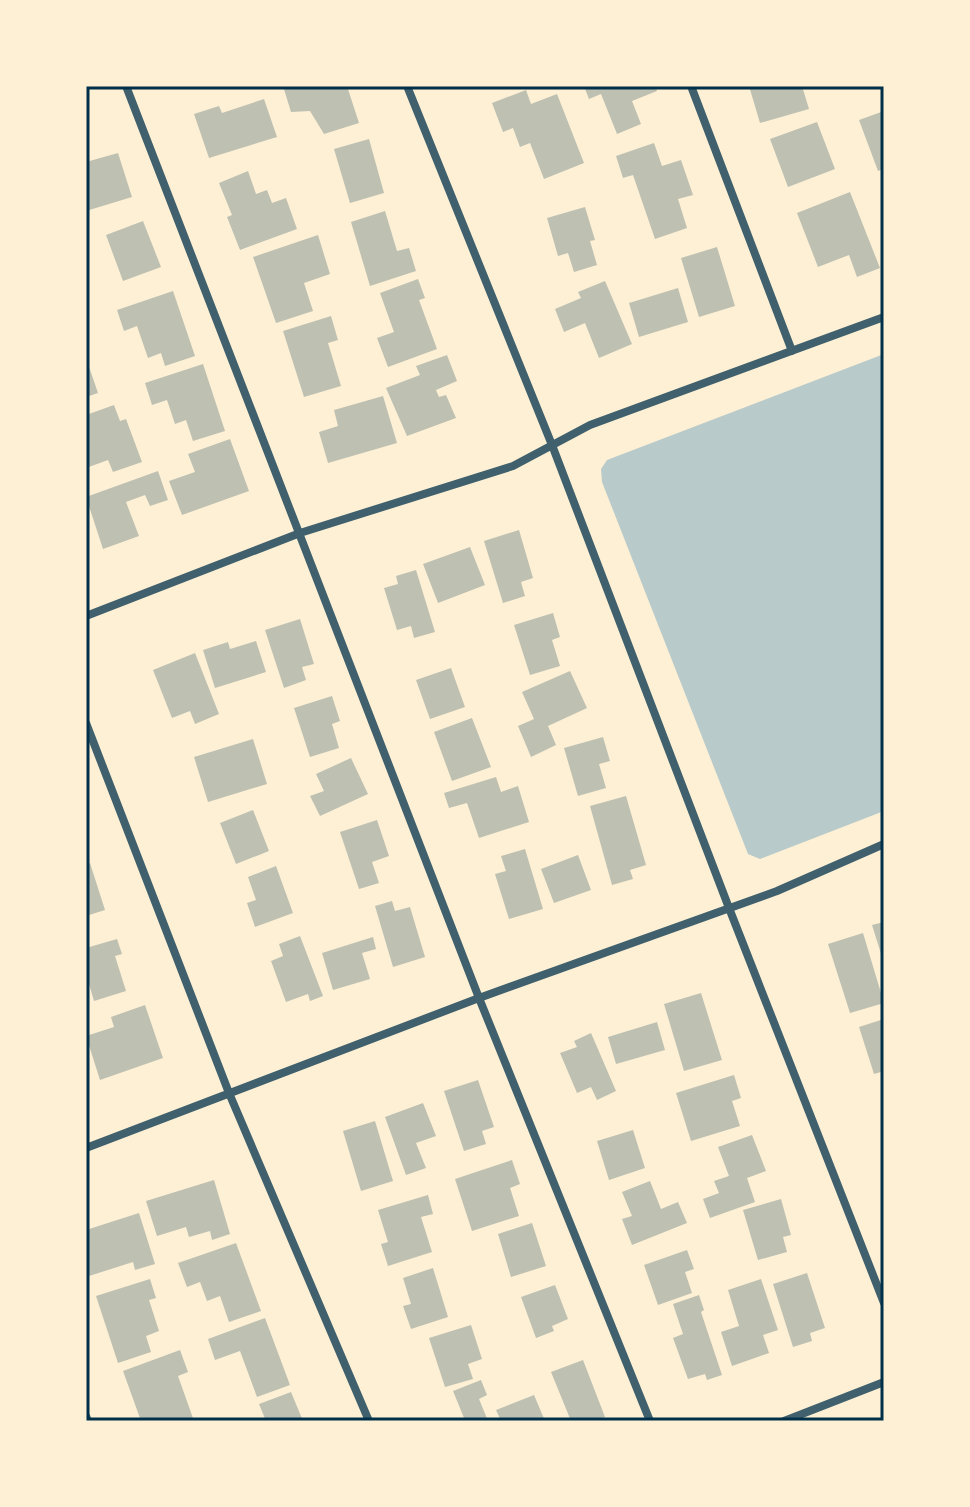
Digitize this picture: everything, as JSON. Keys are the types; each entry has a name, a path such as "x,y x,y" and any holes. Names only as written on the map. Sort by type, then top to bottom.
{"street":[{"path":"126,86 479,998 650,1421"},
{"path":"407,86 552,445 884,1303"},
{"path":"691,86 792,351"},
{"path":"86,616 300,533 513,466 590,425 884,317"},
{"path":"86,723 229,1093 369,1421"},
{"path":"86,1148 479,998 777,891 884,844"},
{"path":"784,1421 884,1382"}],"shaded area":[{"path":"884,354 884,811 760,859 748,854 602,482 601,469 607,460"}],"building":[{"path":"283,86 347,86 359,123 324,134 310,111 291,112"},
{"path":"584,86 655,86 657,91 632,101 641,124 617,134 601,94 589,99"},
{"path":"749,86 802,86 809,109 760,123"},
{"path":"526,90 531,104 557,94 584,163 544,179 530,143 520,147 513,128 503,132 492,103"},
{"path":"264,99 277,137 209,158 194,114 219,106 222,113"},
{"path":"884,111 884,169 878,171 859,120"},
{"path":"817,122 835,169 788,187 770,139"},
{"path":"369,139 384,193 350,203 334,149"},
{"path":"654,143 662,166 681,160 693,195 678,199 687,228 655,239 633,175 623,178 616,156"},
{"path":"118,153 132,197 86,211 86,162"},
{"path":"248,171 256,194 267,190 272,203 286,198 297,229 240,250 227,217 232,215 219,183"},
{"path":"850,192 880,268 857,277 849,255 818,267 797,213"},
{"path":"585,207 595,240 590,241 597,265 574,272 568,253 558,256 547,218"},
{"path":"385,211 397,251 409,248 416,271 370,286 351,222"},
{"path":"143,221 161,267 123,281 106,235"},
{"path":"318,235 330,274 304,283 313,311 276,323 253,257"},
{"path":"717,247 735,306 699,317 681,258"},
{"path":"418,279 425,298 419,300 437,349 388,367 377,338 394,332 380,293"},
{"path":"605,281 632,344 599,358 585,323 564,332 555,309 581,298 578,292"},
{"path":"678,288 688,322 639,337 629,303"},
{"path":"173,291 195,356 165,366 161,353 148,358 137,326 124,331 117,310"},
{"path":"331,316 338,340 328,343 341,386 304,397 283,331"},
{"path":"447,355 457,381 436,390 439,397 446,395 456,418 407,436 386,388 420,375 416,366"},
{"path":"86,358 98,393 86,397"},
{"path":"203,364 225,431 193,441 186,420 175,424 167,400 152,405 145,383"},
{"path":"383,396 397,443 328,463 319,432 338,426 334,410"},
{"path":"114,405 120,421 126,419 142,462 113,472 108,460 86,468 86,415"},
{"path":"230,439 249,491 182,515 169,481 195,472 188,454"},
{"path":"158,471 168,500 150,506 145,495 126,502 139,536 103,549 86,497"},
{"path":"519,530 533,578 521,582 525,596 503,603 484,541"},
{"path":"470,547 485,585 438,603 423,564"},
{"path":"416,570 435,632 414,638 411,626 397,630 384,588 398,584 396,576"},
{"path":"553,613 560,637 552,640 560,666 530,675 514,625"},
{"path":"300,619 314,664 302,667 306,680 284,688 265,630"},
{"path":"256,641 266,672 215,688 203,650 228,642 230,649"},
{"path":"195,653 219,714 195,724 190,711 172,718 153,670"},
{"path":"451,668 465,707 430,719 416,680"},
{"path":"570,671 587,708 548,726 556,745 531,757 518,726 534,719 522,692"},
{"path":"332,696 340,721 332,724 339,748 310,757 294,708"},
{"path":"472,718 491,767 452,781 434,732"},
{"path":"603,737 610,761 599,764 606,788 578,796 564,748"},
{"path":"253,739 267,784 208,802 194,757"},
{"path":"351,758 368,794 320,816 310,796 324,791 316,774"},
{"path":"496,777 501,792 518,786 529,822 479,838 467,803 449,808 444,793"},
{"path":"626,796 646,865 630,870 633,879 612,885 590,806"},
{"path":"253,810 269,851 236,864 220,823"},
{"path":"377,820 389,856 372,862 379,883 359,889 340,832"},
{"path":"525,849 543,909 509,919 495,874 506,871 501,856"},
{"path":"578,855 591,890 554,903 541,869"},
{"path":"90,863 105,910 86,916 86,864"},
{"path":"276,866 293,913 255,927 247,903 256,900 248,877"},
{"path":"392,901 395,911 410,907 425,957 393,967 375,906"},
{"path":"884,922 884,960 883,960 872,925"},
{"path":"863,933 884,1003 850,1013 828,944"},
{"path":"300,936 323,996 310,1001 308,994 286,1002 271,961 283,956 279,944"},
{"path":"373,937 376,949 362,953 370,979 333,990 322,953"},
{"path":"117,939 122,954 115,956 126,991 94,1001 86,974 86,948"},
{"path":"701,993 722,1060 684,1071 664,1004"},
{"path":"145,1005 163,1058 100,1080 86,1036 114,1027 111,1017"},
{"path":"884,1019 884,1071 874,1074 859,1027"},
{"path":"657,1022 665,1050 616,1064 608,1037"},
{"path":"591,1033 616,1091 597,1100 591,1087 577,1093 560,1053 577,1047 574,1041"},
{"path":"734,1075 741,1098 732,1101 740,1126 691,1141 676,1093"},
{"path":"478,1080 494,1127 482,1131 486,1144 464,1151 444,1091"},
{"path":"423,1103 436,1136 416,1143 426,1168 406,1175 385,1117"},
{"path":"375,1121 393,1181 361,1191 343,1131"},
{"path":"633,1130 645,1168 609,1180 597,1141"},
{"path":"752,1135 766,1171 747,1178 755,1202 710,1218 703,1199 719,1193 714,1181 729,1176 718,1147"},
{"path":"512,1160 520,1184 510,1188 519,1216 472,1231 455,1179"},
{"path":"214,1180 230,1234 212,1240 210,1231 189,1237 186,1227 157,1236 146,1201"},
{"path":"650,1181 661,1209 678,1202 687,1223 632,1245 622,1219 632,1216 622,1192"},
{"path":"428,1195 433,1214 421,1217 432,1252 388,1266 381,1244 388,1242 378,1210"},
{"path":"781,1199 791,1235 783,1237 787,1252 758,1260 743,1210"},
{"path":"139,1213 155,1264 135,1270 133,1262 86,1277 86,1230"},
{"path":"532,1223 546,1266 511,1277 498,1234"},
{"path":"236,1243 261,1311 229,1322 220,1296 207,1301 200,1282 187,1287 178,1263"},
{"path":"687,1250 694,1269 685,1272 692,1293 658,1305 644,1265"},
{"path":"433,1268 448,1317 411,1329 403,1306 411,1304 403,1278"},
{"path":"807,1273 825,1328 810,1333 812,1341 793,1347 773,1284"},
{"path":"150,1279 156,1298 149,1300 159,1331 146,1336 151,1352 118,1363 96,1296"},
{"path":"761,1279 778,1330 763,1335 769,1353 732,1366 721,1332 739,1326 728,1290"},
{"path":"555,1285 568,1319 552,1326 554,1331 536,1338 521,1297"},
{"path":"699,1295 704,1310 701,1312 722,1375 707,1380 705,1374 688,1379 673,1338 683,1334 673,1304"},
{"path":"265,1318 290,1385 257,1397 240,1351 215,1360 208,1339"},
{"path":"471,1325 482,1359 468,1364 473,1379 445,1387 429,1338"},
{"path":"180,1350 188,1372 178,1376 194,1421 141,1421 123,1371"},
{"path":"583,1360 605,1417 595,1421 571,1421 551,1372"},
{"path":"481,1380 487,1395 479,1399 488,1421 457,1421 464,1418 453,1391"},
{"path":"291,1392 303,1421 266,1421 259,1404"},
{"path":"534,1395 545,1421 501,1421 496,1410"}]}
